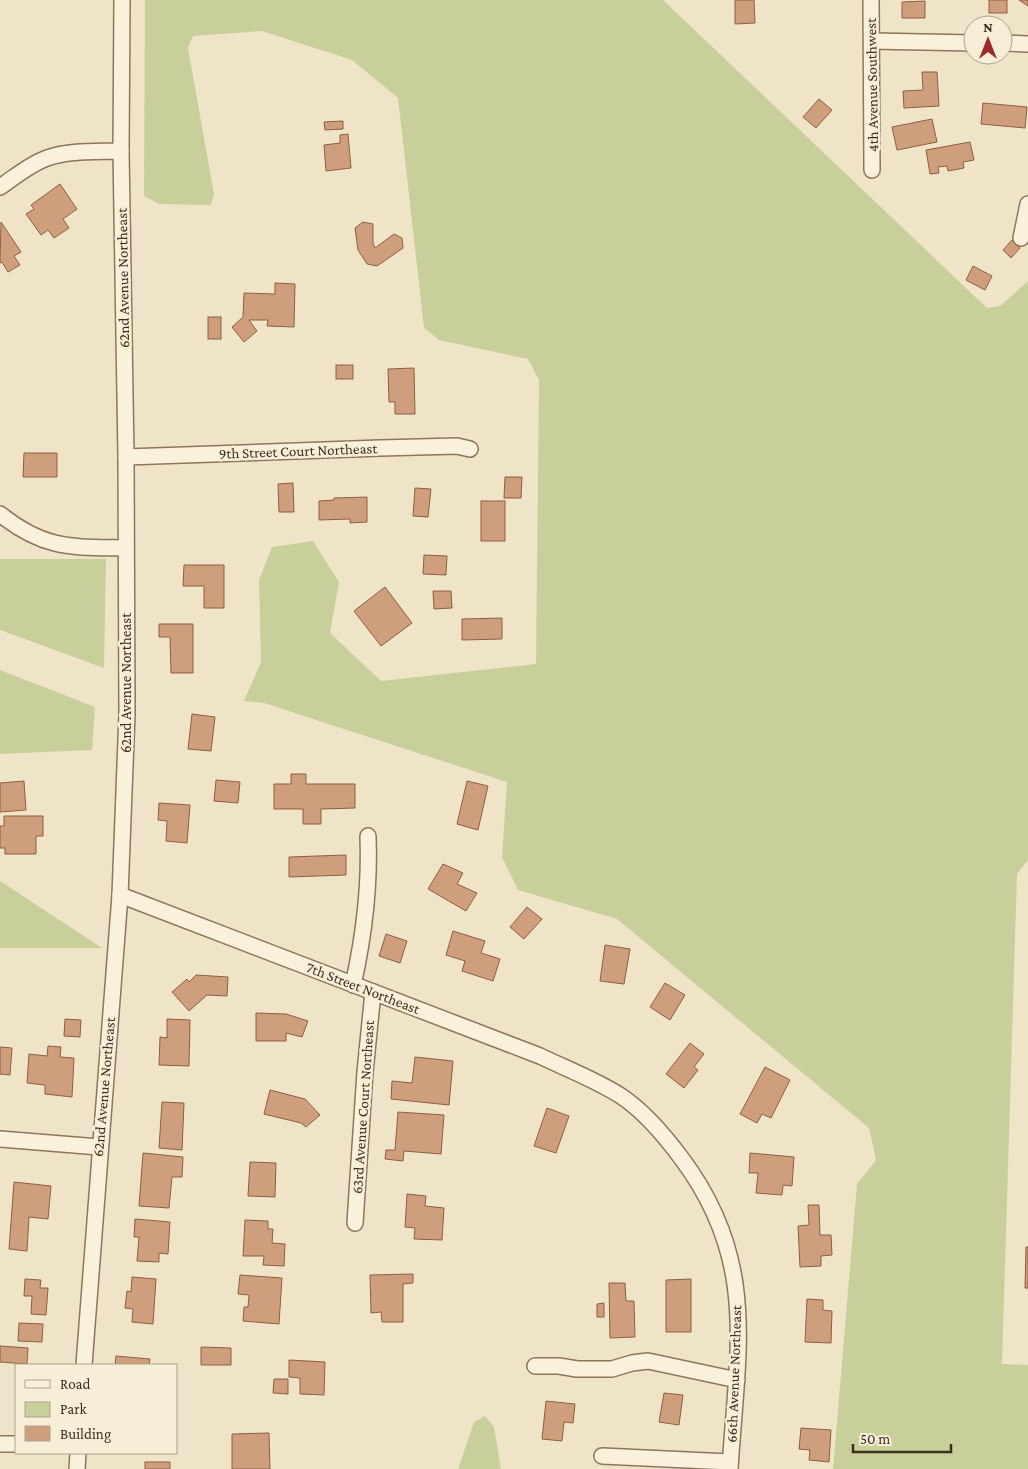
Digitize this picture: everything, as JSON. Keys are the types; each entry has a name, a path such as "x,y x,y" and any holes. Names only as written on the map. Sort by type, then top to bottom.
{"street":[{"name":"62nd Avenue Northeast","path":"84,1364 120,895 127,714 126,457 121,151 122,0"},
{"name":"4th Avenue Southwest","path":"871,0 872,170"},
{"path":"872,41 963,43"},
{"path":"1013,43 1028,44"},
{"path":"0,187 35,164 48,158 78,153 121,151"},
{"path":"1021,238 1028,204"},
{"name":"9th Street Court Northeast","path":"126,457 457,446 470,449"},
{"path":"0,514 22,530 51,543 67,546 126,548"},
{"path":"353,985 361,949 370,869 368,836"},
{"name":"7th Street Northeast","path":"120,895 540,1056 604,1086"},
{"name":"63rd Avenue Court Northeast","path":"355,1223 365,1072 373,992"},
{"name":"66th Avenue Northeast","path":"604,1086 634,1106 658,1129 697,1179 712,1206 731,1259 738,1298 739,1322 737,1380 730,1465"},
{"path":"0,1139 100,1147"},
{"path":"535,1366 559,1366 594,1370 612,1369 632,1363 648,1361 737,1380"},
{"path":"0,1444 15,1444"},
{"path":"77,1469 78,1454"},
{"path":"602,1456 730,1465"}],"green space":[{"path":"145,0 663,0 987,308 1000,306 1028,281 1028,860 1017,874 1002,1364 1028,1365 1028,1469 833,1469 857,1184 876,1160 869,1128 617,919 518,890 502,857 507,782 264,703 244,701 261,662 259,580 272,547 313,541 339,582 330,633 381,681 536,664 539,380 528,359 439,340 424,328 398,98 352,60 262,31 193,36 188,48 214,194 211,205 159,204 144,196"},
{"path":"0,559 106,559 104,668 0,630"},
{"path":"0,670 95,707 92,750 0,754"},
{"path":"0,881 102,948 0,948"},
{"path":"485,1416 494,1427 501,1469 458,1469 474,1422"}],"building":[{"path":"735,0 754,0 755,23 735,24"},
{"path":"989,0 1007,0 1007,13 989,13"},
{"path":"1019,0 1028,0 1028,6"},
{"path":"925,1 925,18 902,18 902,2"},
{"path":"922,72 937,72 939,106 904,108 903,91 923,90"},
{"path":"819,99 832,110 816,128 803,117"},
{"path":"983,103 1027,107 1025,128 981,124"},
{"path":"932,119 937,142 897,150 892,127"},
{"path":"343,121 343,129 325,130 324,122"},
{"path":"348,134 351,168 326,171 324,145 340,143 340,135"},
{"path":"970,142 974,160 963,162 964,168 948,171 947,166 938,167 939,173 930,174 926,150"},
{"path":"60,184 77,209 63,219 69,228 54,238 48,230 41,235 26,214 34,209 31,205"},
{"path":"1,222 21,252 14,256 20,265 8,272 2,262 0,263"},
{"path":"363,222 373,224 373,243 375,248 394,234 402,238 403,248 377,266 367,264 358,250 355,228"},
{"path":"1012,240 1020,248 1011,258 1003,250"},
{"path":"973,266 992,276 985,290 966,280"},
{"path":"275,283 295,284 294,327 267,326 268,320 249,320 257,331 244,342 232,327 243,317 244,293 275,294"},
{"path":"208,317 221,317 221,339 208,339"},
{"path":"336,365 353,365 353,379 336,379"},
{"path":"414,368 415,414 395,414 395,402 389,402 388,369"},
{"path":"24,453 57,453 57,477 23,477"},
{"path":"505,477 522,477 521,498 504,498"},
{"path":"293,483 294,512 279,512 278,484"},
{"path":"415,488 431,489 428,517 413,516"},
{"path":"367,497 367,522 350,523 350,519 319,520 319,501 334,500 334,498"},
{"path":"481,501 505,501 505,541 481,541"},
{"path":"424,555 447,556 446,575 423,574"},
{"path":"184,565 224,565 224,608 204,608 204,586 183,586"},
{"path":"385,587 412,623 381,646 354,611"},
{"path":"433,591 451,591 452,608 434,609"},
{"path":"502,618 502,639 462,640 462,619"},
{"path":"159,624 193,624 193,673 171,673 170,637 159,637"},
{"path":"192,714 215,717 211,751 188,749"},
{"path":"291,774 306,774 306,784 355,784 355,808 321,809 321,824 303,824 303,809 274,809 274,784 291,784"},
{"path":"216,780 240,782 238,803 214,801"},
{"path":"24,781 26,810 0,812 0,783"},
{"path":"467,781 488,786 478,830 457,824"},
{"path":"159,803 190,805 187,843 166,841 167,821 158,820"},
{"path":"4,816 43,816 43,836 36,836 36,854 5,854 5,848 0,848 0,826 4,826"},
{"path":"346,855 346,875 289,877 289,857"},
{"path":"443,864 463,873 457,884 477,893 466,911 428,889"},
{"path":"527,907 542,919 524,939 510,927"},
{"path":"453,931 485,941 481,953 500,959 493,981 462,971 465,961 446,955"},
{"path":"386,934 407,941 400,963 379,956"},
{"path":"605,945 630,949 624,984 600,981"},
{"path":"196,975 228,977 227,996 207,995 189,1011 172,992 187,979 189,982"},
{"path":"665,983 685,995 670,1020 650,1007"},
{"path":"256,1013 286,1014 308,1021 302,1037 286,1033 286,1041 256,1041"},
{"path":"65,1019 81,1020 80,1037 64,1036"},
{"path":"167,1019 190,1020 189,1066 159,1065 160,1037 167,1038"},
{"path":"690,1043 704,1054 694,1067 698,1070 684,1088 666,1074"},
{"path":"48,1046 61,1047 60,1057 74,1058 72,1097 45,1094 45,1085 27,1083 29,1054 47,1056"},
{"path":"0,1047 12,1048 10,1075 0,1074"},
{"path":"415,1057 453,1061 449,1105 391,1099 392,1081 412,1083"},
{"path":"765,1067 790,1080 771,1118 762,1114 757,1123 740,1114"},
{"path":"270,1090 305,1099 320,1115 306,1127 301,1123 264,1114"},
{"path":"162,1102 184,1103 182,1150 159,1148"},
{"path":"547,1108 569,1116 556,1153 534,1146"},
{"path":"398,1112 444,1115 441,1154 404,1151 403,1161 385,1159 386,1150 395,1150"},
{"path":"143,1153 183,1157 182,1177 172,1177 169,1208 139,1206"},
{"path":"750,1153 794,1157 792,1186 783,1185 782,1195 756,1193 758,1173 749,1173"},
{"path":"250,1162 276,1163 275,1197 248,1196"},
{"path":"14,1182 51,1186 48,1219 29,1217 27,1251 9,1249"},
{"path":"407,1194 426,1196 425,1206 444,1208 442,1240 414,1239 415,1228 405,1227"},
{"path":"808,1205 819,1205 820,1235 831,1235 832,1255 821,1256 821,1266 800,1267 798,1226 809,1225"},
{"path":"135,1219 170,1222 168,1254 159,1253 159,1262 137,1261 139,1237 134,1237"},
{"path":"245,1220 268,1221 268,1229 273,1229 272,1243 285,1244 284,1266 263,1265 264,1256 243,1256"},
{"path":"1026,1247 1028,1247 1028,1288 1025,1288"},
{"path":"413,1274 413,1283 403,1284 403,1322 382,1322 381,1312 371,1313 370,1275"},
{"path":"240,1275 282,1278 279,1324 243,1321 244,1307 248,1307 249,1295 238,1294"},
{"path":"132,1277 156,1279 153,1324 132,1322 133,1309 125,1308 127,1291 131,1292"},
{"path":"25,1279 41,1280 40,1288 48,1288 46,1315 31,1314 32,1296 24,1296"},
{"path":"691,1279 691,1332 666,1332 666,1280"},
{"path":"609,1283 625,1283 626,1301 634,1301 635,1337 610,1338"},
{"path":"807,1299 823,1300 823,1310 832,1311 831,1343 805,1342"},
{"path":"604,1303 604,1317 597,1317 597,1304"},
{"path":"19,1323 43,1324 42,1342 18,1341"},
{"path":"0,1346 28,1348 27,1364 0,1362"},
{"path":"201,1347 231,1348 231,1365 201,1365"},
{"path":"116,1356 150,1359 149,1364 115,1364"},
{"path":"289,1360 325,1362 324,1395 300,1394 300,1378 289,1377"},
{"path":"274,1379 288,1379 288,1394 273,1393"},
{"path":"664,1393 683,1395 679,1425 659,1422"},
{"path":"546,1401 575,1404 573,1423 564,1422 562,1441 542,1439"},
{"path":"801,1428 831,1430 829,1462 809,1460 810,1450 799,1449"},
{"path":"269,1433 270,1469 232,1469 232,1434"},
{"path":"145,1462 170,1462 170,1469 145,1469"}]}
